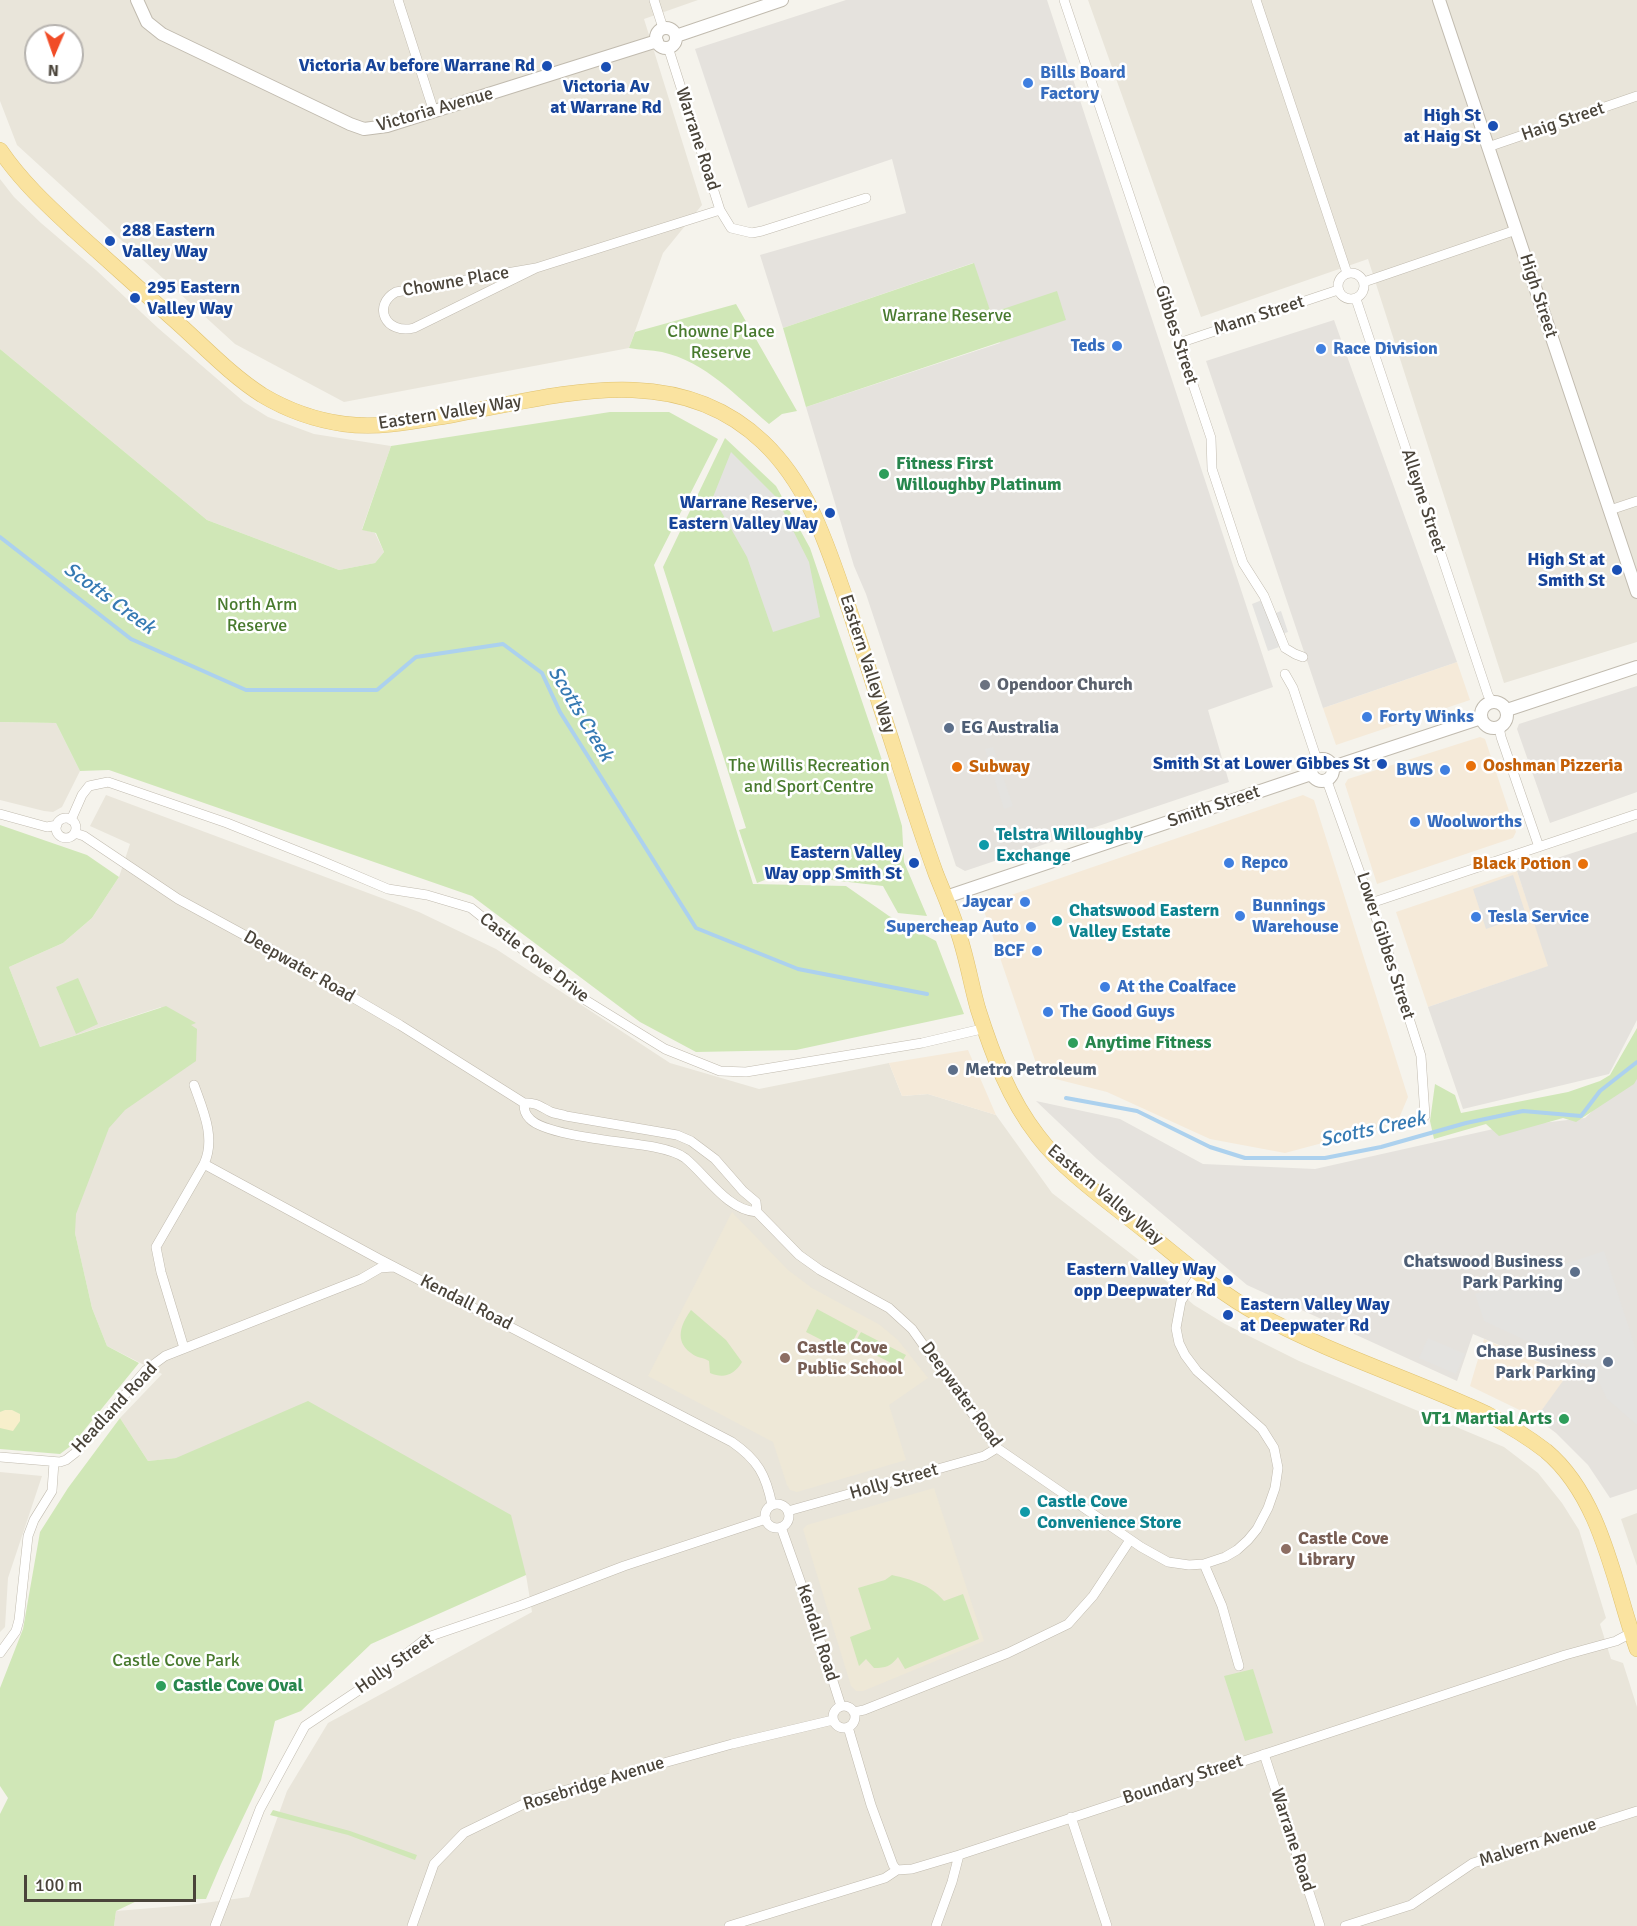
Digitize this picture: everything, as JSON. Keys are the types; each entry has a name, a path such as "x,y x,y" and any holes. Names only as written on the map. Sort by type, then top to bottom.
{"main road":[{"name":"Eastern Valley Way","path":"0,150 19,177 108,261 250,387 291,410 339,424 386,426 589,390 640,389 690,399 711,407 749,430 765,444 791,475 815,515 825,537 899,764 959,934 976,1000 1001,1071 1020,1110 1038,1137 1060,1161 1199,1274 1236,1301 1276,1323 1473,1408 1515,1430 1547,1452 1564,1470 1588,1506 1599,1530 1634,1632 1637,1649"}],"street":[{"name":"Victoria Avenue","path":"137,0 147,22 162,34 364,129 380,128 434,112 657,41"},
{"path":"398,0 434,112"},
{"path":"654,0 663,28"},
{"path":"676,36 782,0"},
{"name":"Gibbes Street","path":"1064,0 1210,438 1212,469 1243,563 1264,596 1285,648 1303,657"},
{"path":"1256,0 1347,273"},
{"name":"High Street","path":"1439,0 1637,592"},
{"path":"663,28 672,30 676,36 675,42 668,47 660,46 657,41 658,32 663,28"},
{"name":"Warrane Road","path":"668,47 720,210 731,228 742,232 762,231 866,198"},
{"name":"Haig Street","path":"1488,147 1637,96"},
{"name":"Chowne Place","path":"536,268 414,328 395,328 390,325 384,315 386,301 396,292 536,268 720,210"},
{"path":"1364,282 1516,230"},
{"path":"1347,273 1359,275 1364,282 1362,294 1356,299 1343,297 1338,290 1338,282 1347,273"},
{"name":"Mann Street","path":"1179,343 1338,290"},
{"name":"Alleyne Street","path":"1356,299 1492,702"},
{"path":"1610,510 1637,501"},
{"path":"1507,710 1637,667"},
{"path":"1285,674 1293,688 1317,760"},
{"path":"1492,702 1501,703 1507,710 1506,722 1499,727 1488,726 1481,718 1482,709 1492,702"},
{"path":"1333,766 1481,718"},
{"path":"1499,727 1539,847"},
{"path":"1325,759 1333,766 1333,773 1327,780 1317,781 1311,774 1311,765 1317,760 1325,759"},
{"name":"Smith Street","path":"946,897 1311,774"},
{"name":"Lower Gibbes Street","path":"1327,780 1371,903 1421,1056 1425,1116"},
{"name":"Castle Cove Drive","path":"71,820 81,795 89,786 108,782 227,823 388,889 427,895 471,908 587,1001 666,1049 720,1071 758,1070 922,1043 986,1028"},
{"path":"0,814 48,827 57,825 62,819 71,820 76,827 75,833 68,838 62,837 57,831 57,825"},
{"path":"1371,903 1637,814"},
{"name":"Deepwater Road","path":"75,833 84,836 178,899 270,949 400,1025 524,1103 532,1102 551,1112 566,1116 668,1133 691,1141 715,1159 756,1203 757,1212 806,1260 889,1308 912,1329 997,1448 1130,1540 1168,1562 1189,1565 1204,1564 1225,1557 1237,1550 1257,1529 1275,1488 1278,1468 1274,1448 1262,1429 1197,1371 1179,1343 1176,1328 1181,1301 1199,1274"},
{"path":"184,1348 156,1246 209,1153 205,1115 195,1085"},
{"name":"Deepwater Road","path":"524,1103 524,1111 531,1121 544,1128 664,1149 683,1157 721,1193 745,1211 757,1212"},
{"name":"Kendall Road","path":"204,1164 732,1442 748,1453 758,1466 769,1490 772,1505"},
{"name":"Headland Road","path":"0,1653 16,1631 30,1528 52,1491 54,1462 66,1460 75,1453 146,1370 155,1362 184,1348 361,1279 380,1268 388,1266 399,1268"},
{"name":"Holly Street","path":"788,1511 888,1485 984,1456 997,1448"},
{"path":"0,1457 54,1462"},
{"path":"772,1505 783,1506 788,1511 787,1523 780,1527 773,1527 766,1519 768,1509 772,1505"},
{"name":"Holly Street","path":"215,1926 260,1809 305,1726 371,1682 428,1637 522,1605 624,1566 766,1519"},
{"name":"Kendall Road","path":"780,1527 808,1603 841,1706"},
{"path":"854,1712 1008,1653 1068,1624 1093,1596 1130,1540"},
{"path":"1204,1564 1222,1606 1239,1666"},
{"name":"Boundary Street","path":"729,1926 885,1878 897,1870 912,1869 959,1855 1565,1655 1616,1641 1634,1632"},
{"path":"841,1706 850,1707 854,1712 854,1723 848,1728 841,1728 833,1720 835,1710 841,1706"},
{"name":"Rosebridge Avenue","path":"412,1926 434,1864 464,1833 534,1799 732,1744 833,1720"},
{"path":"848,1728 871,1805 890,1858 897,1870"},
{"name":"Warrane Road","path":"1264,1754 1320,1926"},
{"name":"Malvern Avenue","path":"1345,1926 1411,1905 1473,1863 1637,1811"},
{"path":"1071,1817 1107,1926"},
{"path":"936,1926 959,1855"}],"shaded area":[{"path":"0,0 698,0 644,19 702,205 663,253 629,348 344,402 235,344 17,145 0,101"},
{"path":"846,0 1047,0 1273,687 1208,710 1229,782 965,871 956,866 866,594 854,566 806,407 1000,343 991,314 973,263 783,328 760,255 906,213 892,159 748,208 695,49"},
{"path":"1088,0 1637,0 1637,642 1504,683 1368,259 1201,317"},
{"path":"0,179 14,197 41,223 244,402 268,417 314,434 391,446 362,529 375,533 384,552 375,563 339,570 207,520 0,349"},
{"path":"1334,320 1457,662 1323,708 1206,361"},
{"path":"731,452 776,497 809,562 820,617 773,632 747,557 713,497"},
{"path":"1262,600 1268,616 1281,611 1288,632 1276,636 1279,647 1268,651 1252,604"},
{"path":"1457,662 1470,700 1336,745 1323,708"},
{"path":"1637,686 1637,792 1550,823 1517,729 1519,724"},
{"path":"0,722 56,723 80,771 62,807 53,812 44,811 0,800"},
{"path":"1480,737 1485,739 1516,832 1513,838 1377,884 1345,784 1348,779"},
{"path":"993,747 1013,806 1004,809 985,749"},
{"path":"106,795 419,912 496,949 670,1063 759,1089 889,1063 902,1096 928,1094 996,1115 1052,1193 1194,1305 1225,1324 1299,1361 1504,1447 1538,1473 1562,1503 1579,1530 1606,1618 1600,1624 1611,1659 1623,1663 1637,1707 1637,1926 114,1926 116,1911 249,1897 287,1791 328,1723 532,1612 526,1575 176,1458 148,1461 120,1418 162,1374 107,1346 92,1308 72,1220 86,1180 161,1007 40,1047 9,967 63,943 92,918 119,877 130,844 90,826"},
{"path":"1303,795 1314,800 1408,1097 1397,1123 1285,1153 1210,1139 1107,1092 1040,1075 982,905"},
{"path":"1637,832 1637,1020 1609,1074 1463,1109 1428,1007 1548,966 1517,871"},
{"path":"1517,871 1549,966 1428,1007 1396,912"},
{"path":"1513,875 1526,915 1486,929 1473,889"},
{"path":"968,1050 996,1115 928,1094 902,1096 889,1063"},
{"path":"1637,1068 1637,1489 1610,1498 1588,1465 1556,1433 1536,1418 1568,1374 1473,1334 1457,1381 1247,1285 1097,1159 1036,1101 1120,1119 1203,1164 1315,1169 1498,1128 1585,1118"},
{"name":"Castle Cove Public School","path":"732,1212 788,1270 812,1288 880,1325 898,1340 928,1378 889,1405 906,1460 797,1492 790,1490 773,1442 648,1376"},
{"path":"1604,1251 1637,1353 1637,1425 1607,1399 1591,1365 1568,1360 1484,1321 1475,1294"},
{"path":"1428,1338 1465,1354 1456,1374 1419,1358"},
{"path":"1484,1339 1569,1375 1536,1418 1470,1386"},
{"path":"0,1472 42,1476 8,1578 5,1627 0,1632"},
{"path":"934,1488 984,1641 863,1691 856,1691 851,1686 803,1529 807,1525"},
{"path":"1637,1513 1637,1566 1621,1519"}],"green space":[{"name":"Warrane Reserve","path":"974,263 991,313 1057,291 1066,320 806,407 783,328"},
{"name":"Chowne Place Reserve","path":"736,304 797,411 782,414 769,424 720,381 693,364 662,352 629,348 635,332"},
{"name":"North Arm Reserve","path":"0,349 207,520 339,570 375,563 384,552 376,533 362,530 391,446 610,412 669,412 718,439 654,565 753,884 846,886 889,916 936,941 964,1014 796,1050 696,1052 640,1022 472,896 109,770 80,771 56,723 0,722"},
{"name":"The Willis Recreation and Sport Centre","path":"725,438 776,486 810,548 886,772 902,826 904,862 927,916 898,913 883,886 780,874 757,883 739,830 746,828 663,567"},
{"path":"0,825 87,855 119,877 92,918 63,943 9,967 40,1047 166,1006 196,1023 191,1025 197,1029 196,1061 125,1110 109,1128 76,1214 75,1233 92,1308 107,1346 139,1363 72,1445 60,1454 0,1449"},
{"path":"78,978 98,1024 76,1034 56,987"},
{"path":"1637,1028 1637,1079 1634,1084 1576,1122 1563,1118 1499,1136 1486,1124 1434,1139 1430,1121 1435,1084 1455,1095 1461,1113 1568,1092 1600,1081 1610,1075"},
{"path":"817,1309 858,1331 847,1353 806,1332"},
{"path":"691,1310 726,1340 742,1362 732,1373 720,1376 710,1373 709,1361 695,1356 682,1343 682,1327"},
{"path":"861,1332 906,1355 899,1367 854,1344"},
{"name":"Castle Cove Park","path":"308,1401 511,1515 526,1575 371,1644 301,1711 275,1721 261,1780 206,1899 141,1899 116,1911 114,1926 0,1926 0,1814 8,1798 0,1786 0,1688 23,1629 40,1532 68,1488 120,1418 148,1461 176,1458"},
{"path":"892,1575 914,1581 933,1590 944,1601 963,1594 979,1639 905,1669 898,1657 885,1667 874,1668 866,1659 859,1666 850,1637 871,1629 858,1588 885,1580"},
{"path":"1253,1669 1273,1733 1245,1741 1224,1676"},
{"path":"273,1810 350,1831 417,1855 415,1860 348,1835 270,1815"}],"sand":[{"path":"12,1410 20,1414 20,1421 13,1431 0,1428 0,1412"}],"waterway":[{"name":"Scotts Creek","path":"0,537 131,639 246,690 377,690 416,657 503,644 542,673 560,712 696,928 798,969 927,994"},
{"name":"Scotts Creek","path":"1066,1098 1137,1111 1210,1147 1245,1158 1325,1158 1381,1147 1466,1123 1523,1111 1581,1116 1600,1091 1637,1062"}],"place":[{"name":"Victoria Av before Warrane Rd","path":"547,66"},
{"name":"Victoria Av at Warrane Rd","path":"606,67"},
{"name":"Bills Board Factory","path":"1028,83"},
{"name":"High St at Haig St","path":"1493,126"},
{"name":"288 Eastern Valley Way","path":"110,241"},
{"name":"295 Eastern Valley Way","path":"135,298"},
{"name":"Teds","path":"1117,346"},
{"name":"Race Division","path":"1321,349"},
{"name":"Fitness First Willoughby Platinum","path":"884,474"},
{"name":"Warrane Reserve, Eastern Valley Way","path":"830,513"},
{"name":"High St at Smith St","path":"1617,570"},
{"name":"Opendoor Church","path":"985,685"},
{"name":"Forty Winks","path":"1367,717"},
{"name":"EG Australia","path":"949,728"},
{"name":"Smith St at Lower Gibbes St","path":"1382,764"},
{"name":"Ooshman Pizzeria","path":"1471,766"},
{"name":"Subway","path":"957,767"},
{"name":"BWS","path":"1445,770"},
{"name":"Woolworths","path":"1415,822"},
{"name":"Telstra Willoughby Exchange","path":"984,845"},
{"name":"Eastern Valley Way opp Smith St","path":"914,863"},
{"name":"Repco","path":"1229,863"},
{"name":"Black Potion","path":"1583,864"},
{"name":"Jaycar","path":"1025,902"},
{"name":"Bunnings Warehouse","path":"1240,916"},
{"name":"Tesla Service","path":"1476,917"},
{"name":"Chatswood Eastern Valley Estate","path":"1057,921"},
{"name":"Supercheap Auto","path":"1031,927"},
{"name":"BCF","path":"1037,951"},
{"name":"At the Coalface","path":"1105,987"},
{"name":"The Good Guys","path":"1048,1012"},
{"name":"Anytime Fitness","path":"1073,1043"},
{"name":"Metro Petroleum","path":"953,1070"},
{"name":"Chatswood Business Park Parking","path":"1575,1272"},
{"name":"Eastern Valley Way opp Deepwater Rd","path":"1228,1280"},
{"name":"Eastern Valley Way at Deepwater Rd","path":"1228,1315"},
{"name":"Castle Cove Public School","path":"785,1358"},
{"name":"Chase Business Park Parking","path":"1608,1362"},
{"name":"VT1 Martial Arts","path":"1564,1419"},
{"name":"Castle Cove Convenience Store","path":"1025,1512"},
{"name":"Castle Cove Library","path":"1286,1549"},
{"name":"Castle Cove Oval","path":"161,1686"}]}
